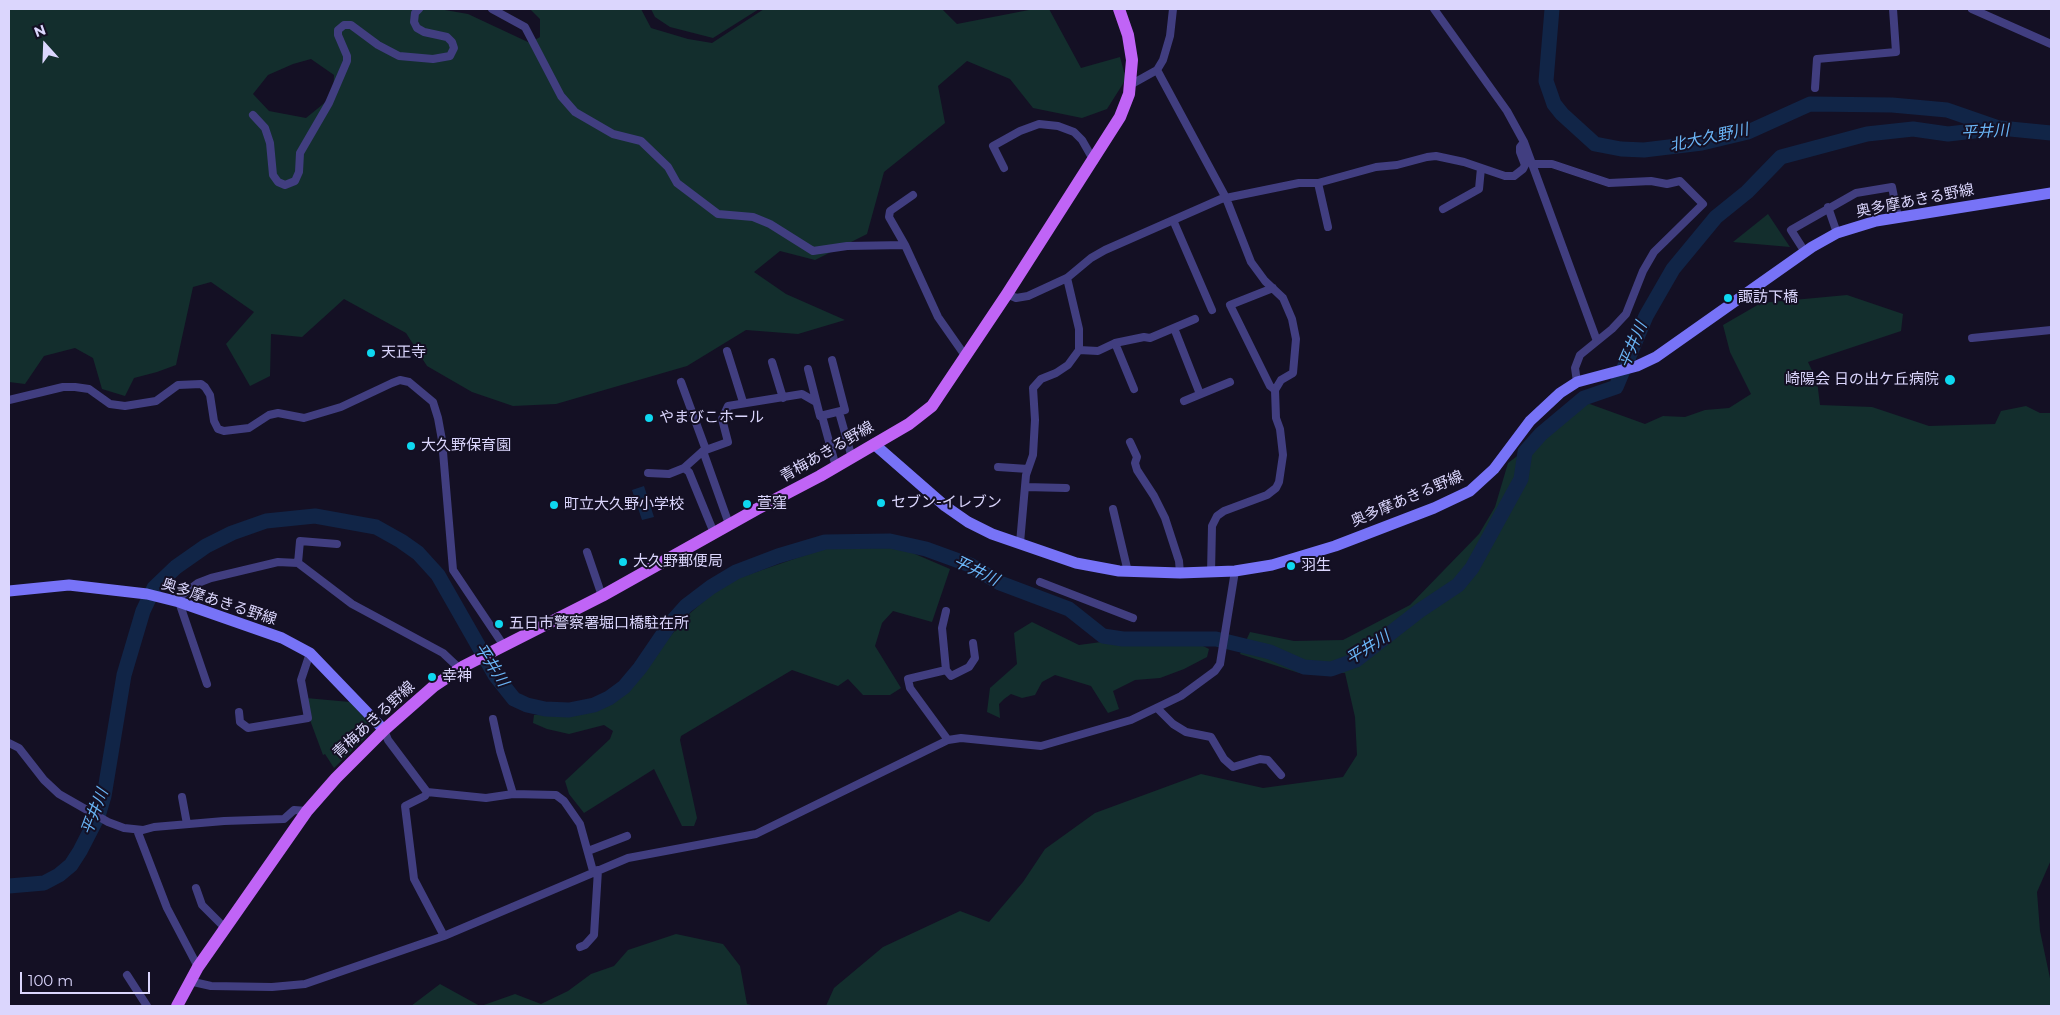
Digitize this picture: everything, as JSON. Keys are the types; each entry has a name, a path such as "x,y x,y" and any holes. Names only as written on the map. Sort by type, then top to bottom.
{"main road":[{"name":"青梅あきる野線","path":"177,1006 198,967 307,811 336,778 419,698 462,667 602,596 729,524 836,467 928,410 1008,294 1094,162 1120,117 1130,86 1130,45 1119,9"},
{"name":"奥多摩あきる野線","path":"874,444 960,517 992,534 1076,563 1128,572 1180,573 1235,571 1303,557 1461,496 1478,485 1494,469 1546,403 1577,382 1637,366 1670,349 1805,252 1837,233 1898,217 2051,192"},
{"name":"奥多摩あきる野線","path":"9,591 69,585 126,591 179,602 282,638 310,653 384,730"}],"street":[{"path":"254,115 265,128 270,143 273,175 278,182 285,186 294,181 299,172 300,153 330,103 347,61 347,56 338,35 338,30 344,25 351,25 378,45 399,56 433,59 450,56 454,48 452,42 447,38 416,28 414,22 415,13 419,9"},
{"path":"492,9 524,27 561,96 575,112 613,134 641,141 668,167 677,183 718,214 753,217 770,224 813,250 820,251 846,246 905,245"},
{"path":"1130,86 1157,70 1163,60 1170,36 1173,9"},
{"path":"1434,9 1507,111 1524,142 1596,342"},
{"path":"1815,88 1817,60 1896,52 1893,9"},
{"path":"1972,9 2051,44"},
{"path":"1157,70 1226,198 1251,262 1283,298 1294,328 1297,350 1293,373 1281,380 1275,390 1276,418 1280,429 1283,455 1279,482 1276,488 1267,495 1224,510 1217,516 1212,526 1210,572"},
{"path":"1004,168 993,146 1025,129 1040,124 1058,126 1074,132 1082,140 1094,162"},
{"path":"1008,294 1016,298 1028,296 1067,278 1091,258 1105,250 1226,198 1299,183 1318,183 1376,166 1436,156 1505,176 1514,176 1525,165 1520,152 1524,142"},
{"path":"1533,164 1552,164 1609,183 1651,182 1667,184 1680,181 1703,204 1654,252 1643,271 1626,314 1580,354 1575,368 1577,382"},
{"path":"1442,209 1479,189 1480,168"},
{"path":"1318,183 1328,227"},
{"path":"1805,252 1791,230 1856,193 1892,187 1898,217"},
{"path":"913,195 890,211 889,217 905,245 938,317 966,357"},
{"path":"1828,208 1837,233"},
{"path":"1173,220 1212,310"},
{"path":"1020,543 1024,487 1033,455 1035,420 1033,388 1041,379 1056,373 1068,365 1079,350 1079,329 1067,278"},
{"path":"1273,288 1230,305 1270,386 1275,390"},
{"path":"1079,350 1098,351 1115,343 1144,337 1150,338 1195,319"},
{"path":"1174,328 1200,394"},
{"path":"1972,338 2051,330"},
{"path":"1115,343 1134,389"},
{"path":"727,351 743,402"},
{"path":"822,416 845,410 832,360"},
{"path":"772,362 783,398"},
{"path":"808,369 836,467"},
{"path":"9,400 63,387 75,387 89,389 110,404 125,406 156,401 178,385 201,384 210,395 214,421 218,429 224,431 249,428 269,414 278,413 304,418 341,407 392,382 400,380 409,382 433,402 438,418 442,440 453,570 502,647"},
{"path":"681,382 729,524"},
{"path":"1184,401 1230,382"},
{"path":"648,473 669,474 684,468 704,450 728,442 722,419 728,406 743,402 802,394 816,402"},
{"path":"838,412 852,458"},
{"path":"1130,442 1137,457 1135,463 1137,470 1154,496 1164,518 1179,561 1180,573"},
{"path":"998,467 1028,469"},
{"path":"684,468 689,472 714,533"},
{"path":"1024,487 1066,488"},
{"path":"1113,509 1128,572"},
{"path":"298,563 300,541 336,544"},
{"path":"587,552 602,596"},
{"path":"207,684 179,602 182,595 198,583 211,578 278,562 298,563 352,604 443,653 462,667"},
{"path":"189,981 211,986 272,987 305,984 444,936 628,858 756,834 948,740 961,738 1027,746 1051,745 1131,720 1158,709 1180,696 1215,671 1220,664 1228,628 1235,571"},
{"path":"1040,582 1133,618"},
{"path":"946,611 942,628 946,670 950,676 969,667 975,658 973,642"},
{"path":"239,712 240,722 248,728 308,718 301,680 310,653"},
{"path":"946,670 908,679 910,688 948,740"},
{"path":"1158,709 1173,724 1186,732 1211,737 1224,759 1233,767 1260,759 1268,760 1281,775"},
{"path":"493,719 498,744 513,794"},
{"path":"384,730 388,740 427,792 486,798 513,794 556,795 564,801 580,824 596,871 594,935 585,945 580,947"},
{"path":"9,743 19,748 47,784 76,805 108,822 124,828 137,830 188,824 284,818 294,810 307,811"},
{"path":"427,792 425,796 406,806 414,879 444,936"},
{"path":"182,797 188,824"},
{"path":"137,830 167,908 198,967"},
{"path":"588,851 627,836"},
{"path":"196,888 202,905 225,928"},
{"path":"127,975 147,1006"}],"green space":[{"path":"9,9 439,9 468,14 530,43 540,37 540,19 530,9 641,9 651,28 688,39 712,43 764,9 942,9 957,24 1034,9 1049,9 1081,68 1120,57 1126,79 1107,109 1082,118 1033,108 1010,79 967,61 938,86 945,123 884,172 867,234 815,260 780,251 754,272 786,294 845,320 798,334 746,330 687,366 556,404 513,406 472,392 427,366 406,333 344,299 302,337 271,334 270,376 250,386 226,344 254,312 211,282 193,287 176,365 134,378 125,396 102,389 93,358 75,348 44,356 25,384 9,382","holes":["311,59 334,75 333,96 306,118 269,111 253,94 268,75 293,64"]},
{"path":"651,9 759,9 713,38 670,27 655,17"},
{"path":"1768,214 1790,247 1733,242"},
{"path":"1847,295 1903,314 1901,331 1808,362 1817,381 1820,405 1872,407 1929,426 1995,424 2001,411 2026,406 2040,413 2051,413 2051,860 2037,892 2040,931 2051,983 2051,1006 826,1006 834,988 883,947 960,911 989,922 1023,882 1045,849 1095,813 1201,774 1263,788 1343,777 1357,755 1355,717 1345,673 1299,673 1240,654 1250,632 1294,641 1343,640 1410,605 1479,534 1495,507 1508,463 1587,403 1645,424 1663,416 1685,417 1705,410 1729,408 1751,394 1730,352 1723,325 1761,303"},
{"path":"826,548 901,548 950,569 932,622 893,611 882,623 875,646 901,688 890,695 863,695 848,679 838,686 792,670 681,736 680,740 697,818 694,826 682,826 654,769 584,813 569,794 565,781 610,739 613,731 604,725 569,734 547,729 533,723 534,715 588,712 634,680 687,616 724,583"},
{"path":"1032,622 1079,645 1116,640 1203,646 1209,649 1207,657 1184,669 1160,678 1135,680 1113,691 1119,709 1108,713 1091,686 1055,675 1042,682 1035,695 1022,698 1011,694 1004,699 999,704 1000,718 987,712 990,688 1017,664 1014,633"},
{"path":"306,698 350,702 370,724 370,730 365,738 334,768 325,754 323,755 310,720"},
{"path":"676,934 723,944 740,966 747,1004 756,1006 481,1006 515,994 541,1004 568,991 591,974 614,966 628,950"},
{"path":"440,984 480,1006 411,1006"}],"water":[{"path":"644,486 654,517 642,520 632,490"}],"waterway":[{"name":"北大久野川","path":"1552,9 1546,81 1554,104 1562,114 1595,144 1621,149 1644,150 1702,143 1748,132 1810,104 1892,105 1947,110 1996,127"},
{"name":"平井川","path":"9,886 44,883 59,875 71,865 80,851 98,816 104,796 124,675 143,611 154,588 176,567 206,546 232,533 266,521 315,516 376,527 401,541 418,553 438,575 495,675 514,699 527,705 545,709 569,710 594,705 609,698 624,687 640,668 670,624 686,606 711,587 736,572 778,556 825,542 890,541 926,549 970,565 1000,583 1069,609 1103,636 1123,639 1216,639 1270,652 1304,667 1331,669 1356,660 1419,611 1458,585 1472,568 1521,479 1525,452 1541,434 1584,398 1616,387 1646,316 1673,269 1716,217 1747,192 1781,157 1867,134 1913,129 1948,134 2000,128 2051,133"}],"place":[{"name":"諏訪下橋","path":"1728,298"},
{"name":"天正寺","path":"371,353"},
{"name":"崎陽会 日の出ケ丘病院","path":"1950,380"},
{"name":"やまびこホール","path":"649,418"},
{"name":"大久野保育園","path":"411,446"},
{"name":"セブン-イレブン","path":"881,503"},
{"name":"萱窪","path":"747,504"},
{"name":"町立大久野小学校","path":"554,505"},
{"name":"大久野郵便局","path":"623,562"},
{"name":"羽生","path":"1291,566"},
{"name":"五日市警察署堀口橋駐在所","path":"499,624"},
{"name":"幸神","path":"432,677"}]}
